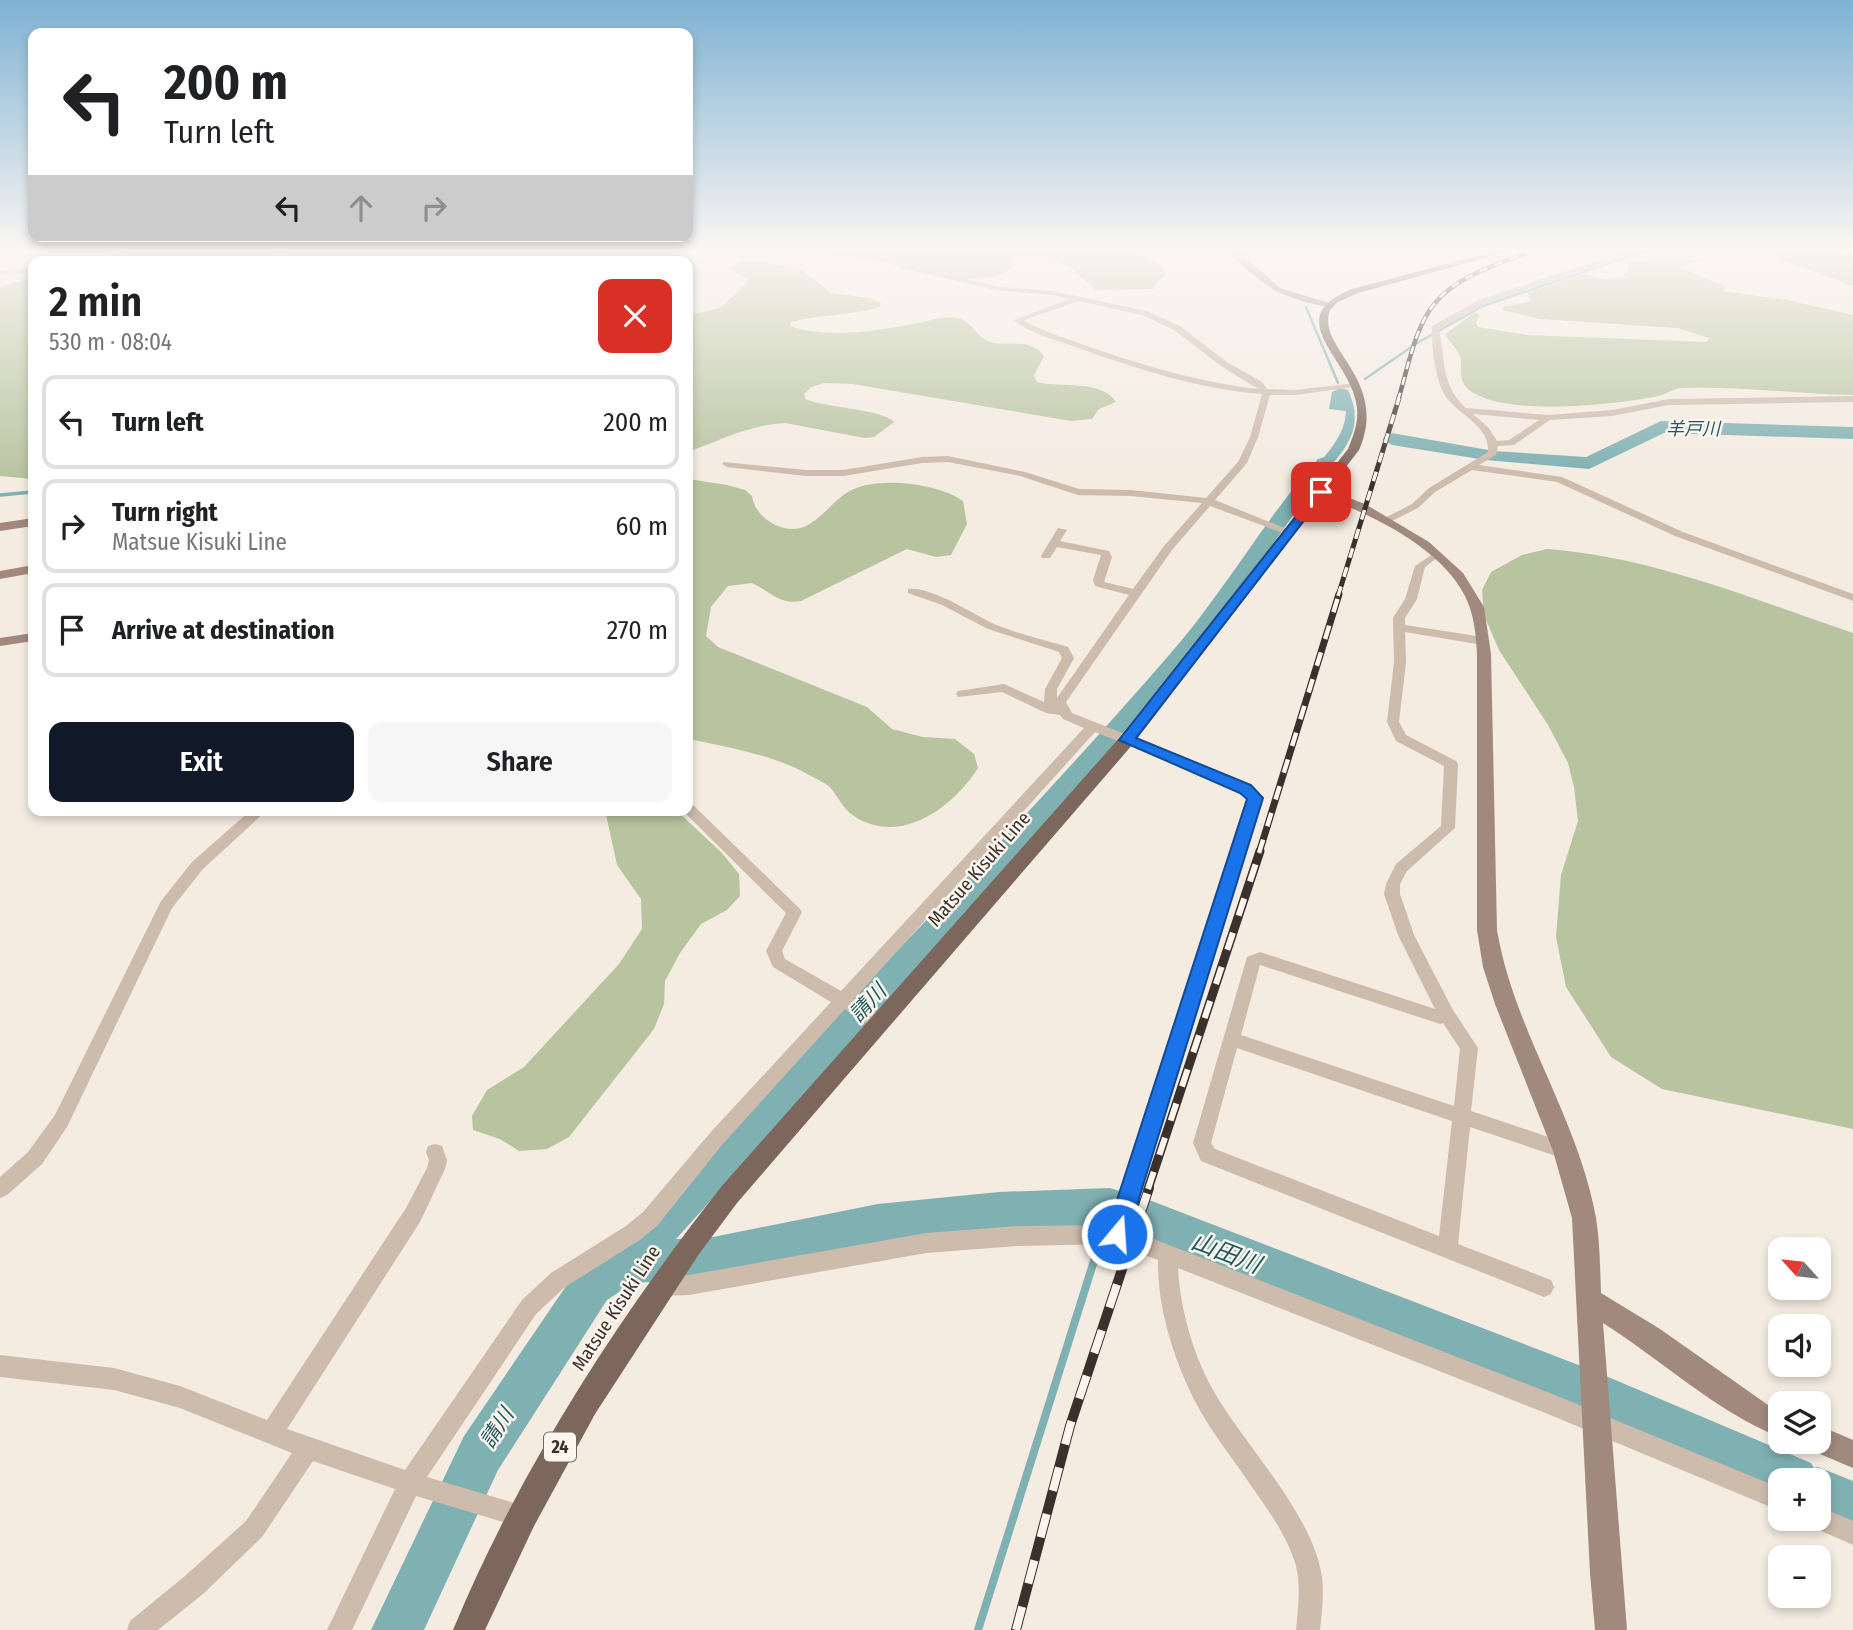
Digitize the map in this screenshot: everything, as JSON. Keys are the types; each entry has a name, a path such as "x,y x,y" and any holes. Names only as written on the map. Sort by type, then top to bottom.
{"main road":[{"name":"Matsue Kisuki Line","path":"469,1630 523,1516 591,1395 691,1242 874,1019 1127,740 1283,529 1321,492 1353,450 1364,428 1364,407 1323,325"}],"street":[{"path":"1027,325 1176,377 1284,393 1354,385"},
{"path":"1067,716 1060,708 1063,696 1134,593 1247,454 1265,394 1171,325"},
{"path":"1384,521 1415,506 1432,490 1493,453 1494,444 1486,431 1462,410 1446,390 1435,328 1440,325"},
{"path":"1462,410 1548,418 1612,413 1669,402 1853,399"},
{"path":"1494,444 1511,443 1548,418"},
{"path":"727,464 806,473 843,473 922,460 948,459 1022,474 1078,492 1131,493 1207,502 1283,529"},
{"path":"1471,467 1559,479 1679,534 1853,598"},
{"path":"1321,492 1349,501 1437,555 1469,590 1480,615 1483,641 1484,892 1493,967 1566,1151 1584,1218 1605,1573 1611,1630"},
{"path":"0,527 28,523"},
{"path":"1046,556 1062,530"},
{"path":"1054,543 1105,553 1107,557 1098,577 1099,584 1134,593"},
{"path":"1437,555 1420,566 1411,599 1399,618 1393,709 1396,731 1407,742 1451,764 1448,828 1401,868 1393,884 1392,894 1406,935 1447,1015 1469,1048 1448,1247"},
{"path":"0,575 28,570"},
{"path":"912,591 946,603 992,627 1065,650 1068,658 1051,689 1050,710"},
{"path":"1400,628 1483,641"},
{"path":"0,642 28,638"},
{"path":"962,694 1004,688 1050,710 1246,789 1256,798 1119,1228"},
{"path":"339,1630 416,1485 536,1299 558,1280 633,1233 650,1219 1092,727"},
{"path":"693,813 794,912 774,951 779,964 874,1019"},
{"path":"0,1189 34,1158 61,1121 166,905 180,883 228,835 252,816"},
{"path":"1447,1015 1440,1017 1260,958 1253,961 1202,1143 1208,1156 1448,1247 1544,1287"},
{"path":"1232,1039 1566,1151"},
{"path":"271,1434 413,1215 436,1169 438,1160 435,1152"},
{"path":"664,1280 689,1284 926,1243 1119,1228 1168,1253 1596,1404 1768,1494"},
{"path":"1168,1253 1167,1270 1173,1301 1193,1371 1209,1404 1291,1528 1307,1562 1311,1581 1308,1630"},
{"path":"1591,1301 1651,1338 1759,1415 1768,1418"},
{"path":"0,1366 114,1379 180,1397 308,1448 416,1485 523,1516"},
{"path":"1831,1445 1853,1454"},
{"path":"139,1630 194,1585 254,1529 308,1448"},
{"path":"1831,1524 1853,1533"}],"green space":[{"path":"0,325 28,325 28,479 0,476"},
{"path":"693,325 790,325 804,330 835,333 906,325 969,325 988,341 1027,345 1038,350 1044,356 1034,375 1037,382 1091,387 1101,390 1116,402 1099,409 1092,419 1071,421 853,384 824,383 811,387 804,394 805,399 878,414 894,422 874,437 865,438 785,423 735,434 693,450"},
{"path":"1457,325 1477,325 1527,335 1707,342 1709,338 1678,328 1633,325 1853,325 1853,395 1683,388 1658,396 1616,403 1561,406 1507,404 1485,398 1465,386 1460,356 1445,334"},
{"path":"693,480 745,490 752,496 754,504 765,518 789,529 806,526 848,492 874,484 906,483 923,486 963,501 967,524 951,555 936,557 907,549 801,601 781,599 752,583 728,586 711,607 706,636 718,647 867,707 892,729 923,737 955,739 974,754 978,768 955,796 941,808 909,824 892,827 874,825 853,815 829,786 797,769 769,758 694,740"},
{"path":"1547,549 1664,570 1853,633 1853,1129 1662,1089 1611,1057 1566,987 1556,937 1561,875 1578,821 1574,787 1568,763 1548,725 1499,650 1484,615 1482,590 1491,572 1522,555"},
{"path":"606,816 682,816 722,853 739,874 740,896 727,910 701,924 680,953 665,981 664,1004 654,1029 569,1137 547,1149 519,1151 500,1139 473,1130 472,1116 487,1090 524,1067 619,964 642,929 641,899 617,865"}],"water":[{"path":"1340,388 1348,390 1354,407 1352,435 1346,447 1305,493 1292,490 1318,464 1340,434 1346,411 1329,409 1332,392"}],"waterway":[{"path":"1314,325 1338,383"},
{"path":"1365,379 1417,343 1449,325"},
{"name":"羊戸川","path":"1500,455 1589,463 1661,427 1853,433"},
{"name":"羊戸川","path":"1392,439 1486,454"},
{"name":"請川","path":"626,1262 984,878 1180,658 1268,534 1325,463"},
{"path":"0,495 28,492"},
{"path":"1106,1218 1110,1208"},
{"name":"山田川","path":"626,1262 713,1258 878,1224 999,1212 1110,1208 1149,1220 1594,1394 1768,1469"},
{"path":"978,1630 1098,1248"},
{"name":"請川","path":"397,1630 481,1453 592,1285 626,1262"},
{"name":"山田川","path":"1831,1497 1853,1506"}],"railway":[{"path":"1398,400 1422,325"},
{"path":"1338,596 1399,398"},
{"path":"1259,853 1339,594"},
{"path":"1148,1189 1260,851"},
{"path":"1016,1630 1070,1426 1149,1188"}],"route":[{"path":"1117,1234 1256,798 1246,789 1127,740 1287,531 1321,492"}]}
